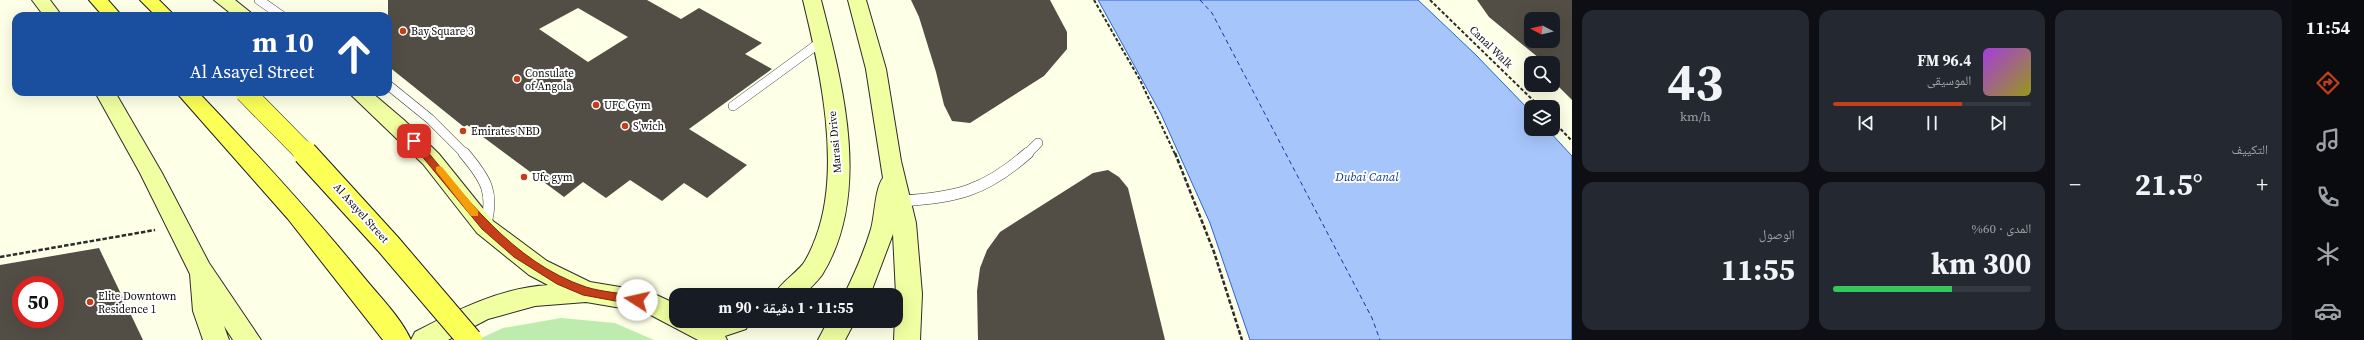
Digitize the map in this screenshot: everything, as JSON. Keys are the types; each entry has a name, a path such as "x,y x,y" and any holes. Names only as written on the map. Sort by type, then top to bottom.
{"main road":[{"path":"41,0 50,12"},
{"path":"98,0 109,12"},
{"path":"149,0 162,12"},
{"path":"224,0 240,12"},
{"name":"Marasi Drive","path":"794,288 813,269 825,246 837,198 838,154 822,41 812,0"},
{"path":"857,0 876,69 890,161 900,201 907,257 907,340"},
{"path":"107,96 151,173 200,270 248,340"},
{"path":"190,96 278,192 341,267 398,340"},
{"name":"Al Asayel Street","path":"249,96 285,131 346,196 470,340"},
{"path":"362,96 423,150 485,226 538,268 586,292"},
{"path":"860,288 880,241 886,213 890,161"},
{"path":"200,270 206,311 216,340"},
{"path":"424,340 482,310 535,296 586,292 650,302 669,312"},
{"path":"702,331 712,328"},
{"path":"831,340 838,328"}],"lane":[{"path":"259,0 276,12"},
{"path":"733,106 822,41"},
{"path":"392,88 447,136 474,166 489,190 492,202 485,226"},
{"path":"900,201 948,198 972,190 989,182 1022,161 1038,143"}],"path":[{"path":"1094,0 1132,65 1185,177 1212,246 1242,340"},
{"name":"Canal Walk","path":"1430,0 1533,100"},
{"path":"1560,128 1572,141"},
{"path":"0,257 178,226"}],"green space":[{"path":"561,318 615,323 654,340 477,340 503,328"}],"water":[{"name":"Dubai Canal","path":"1098,0 1418,0 1476,55 1524,105 1524,136 1553,136 1572,156 1572,340 1250,340 1210,223 1161,114"}],"building":[{"path":"388,0 647,0 681,19 699,8 762,43 745,54 772,69 689,129 747,165 707,198 684,183 662,201 630,180 606,198 583,182 564,197 467,125 464,127 392,69 392,12 388,12","holes":["578,8 628,37 588,62 539,29"]},
{"path":"911,0 1050,0 1067,32 1067,49 1044,76 970,123 952,121 944,105 936,72 919,17"},
{"path":"1477,0 1572,0 1572,100 1560,88 1560,56 1536,56 1527,48 1560,48 1560,12 1524,12 1524,46 1489,17"},
{"path":"1108,170 1119,177 1128,188 1165,340 978,340 977,291 980,268 987,250 1000,232 1093,173"},
{"name":"Elite Downtown Residence 1","path":"99,248 143,340 0,340 0,265"}],"ferry route":[{"path":"1200,0 1212,13 1372,318 1380,340"}],"slow traffic":[{"path":"439,169 475,213"}],"place":[{"name":"Bay Square 3","path":"403,31"},
{"name":"Consulate of Angola","path":"517,79"},
{"name":"UFC Gym","path":"596,105"},
{"name":"S'wich","path":"625,126"},
{"name":"Emirates NBD","path":"463,131"},
{"name":"Ufc gym","path":"524,177"},
{"name":"Elite Downtown Residence 1","path":"90,302"}],"route":[{"path":"414,141 431,159 485,226 517,254 560,281 586,292 637,300"}]}
